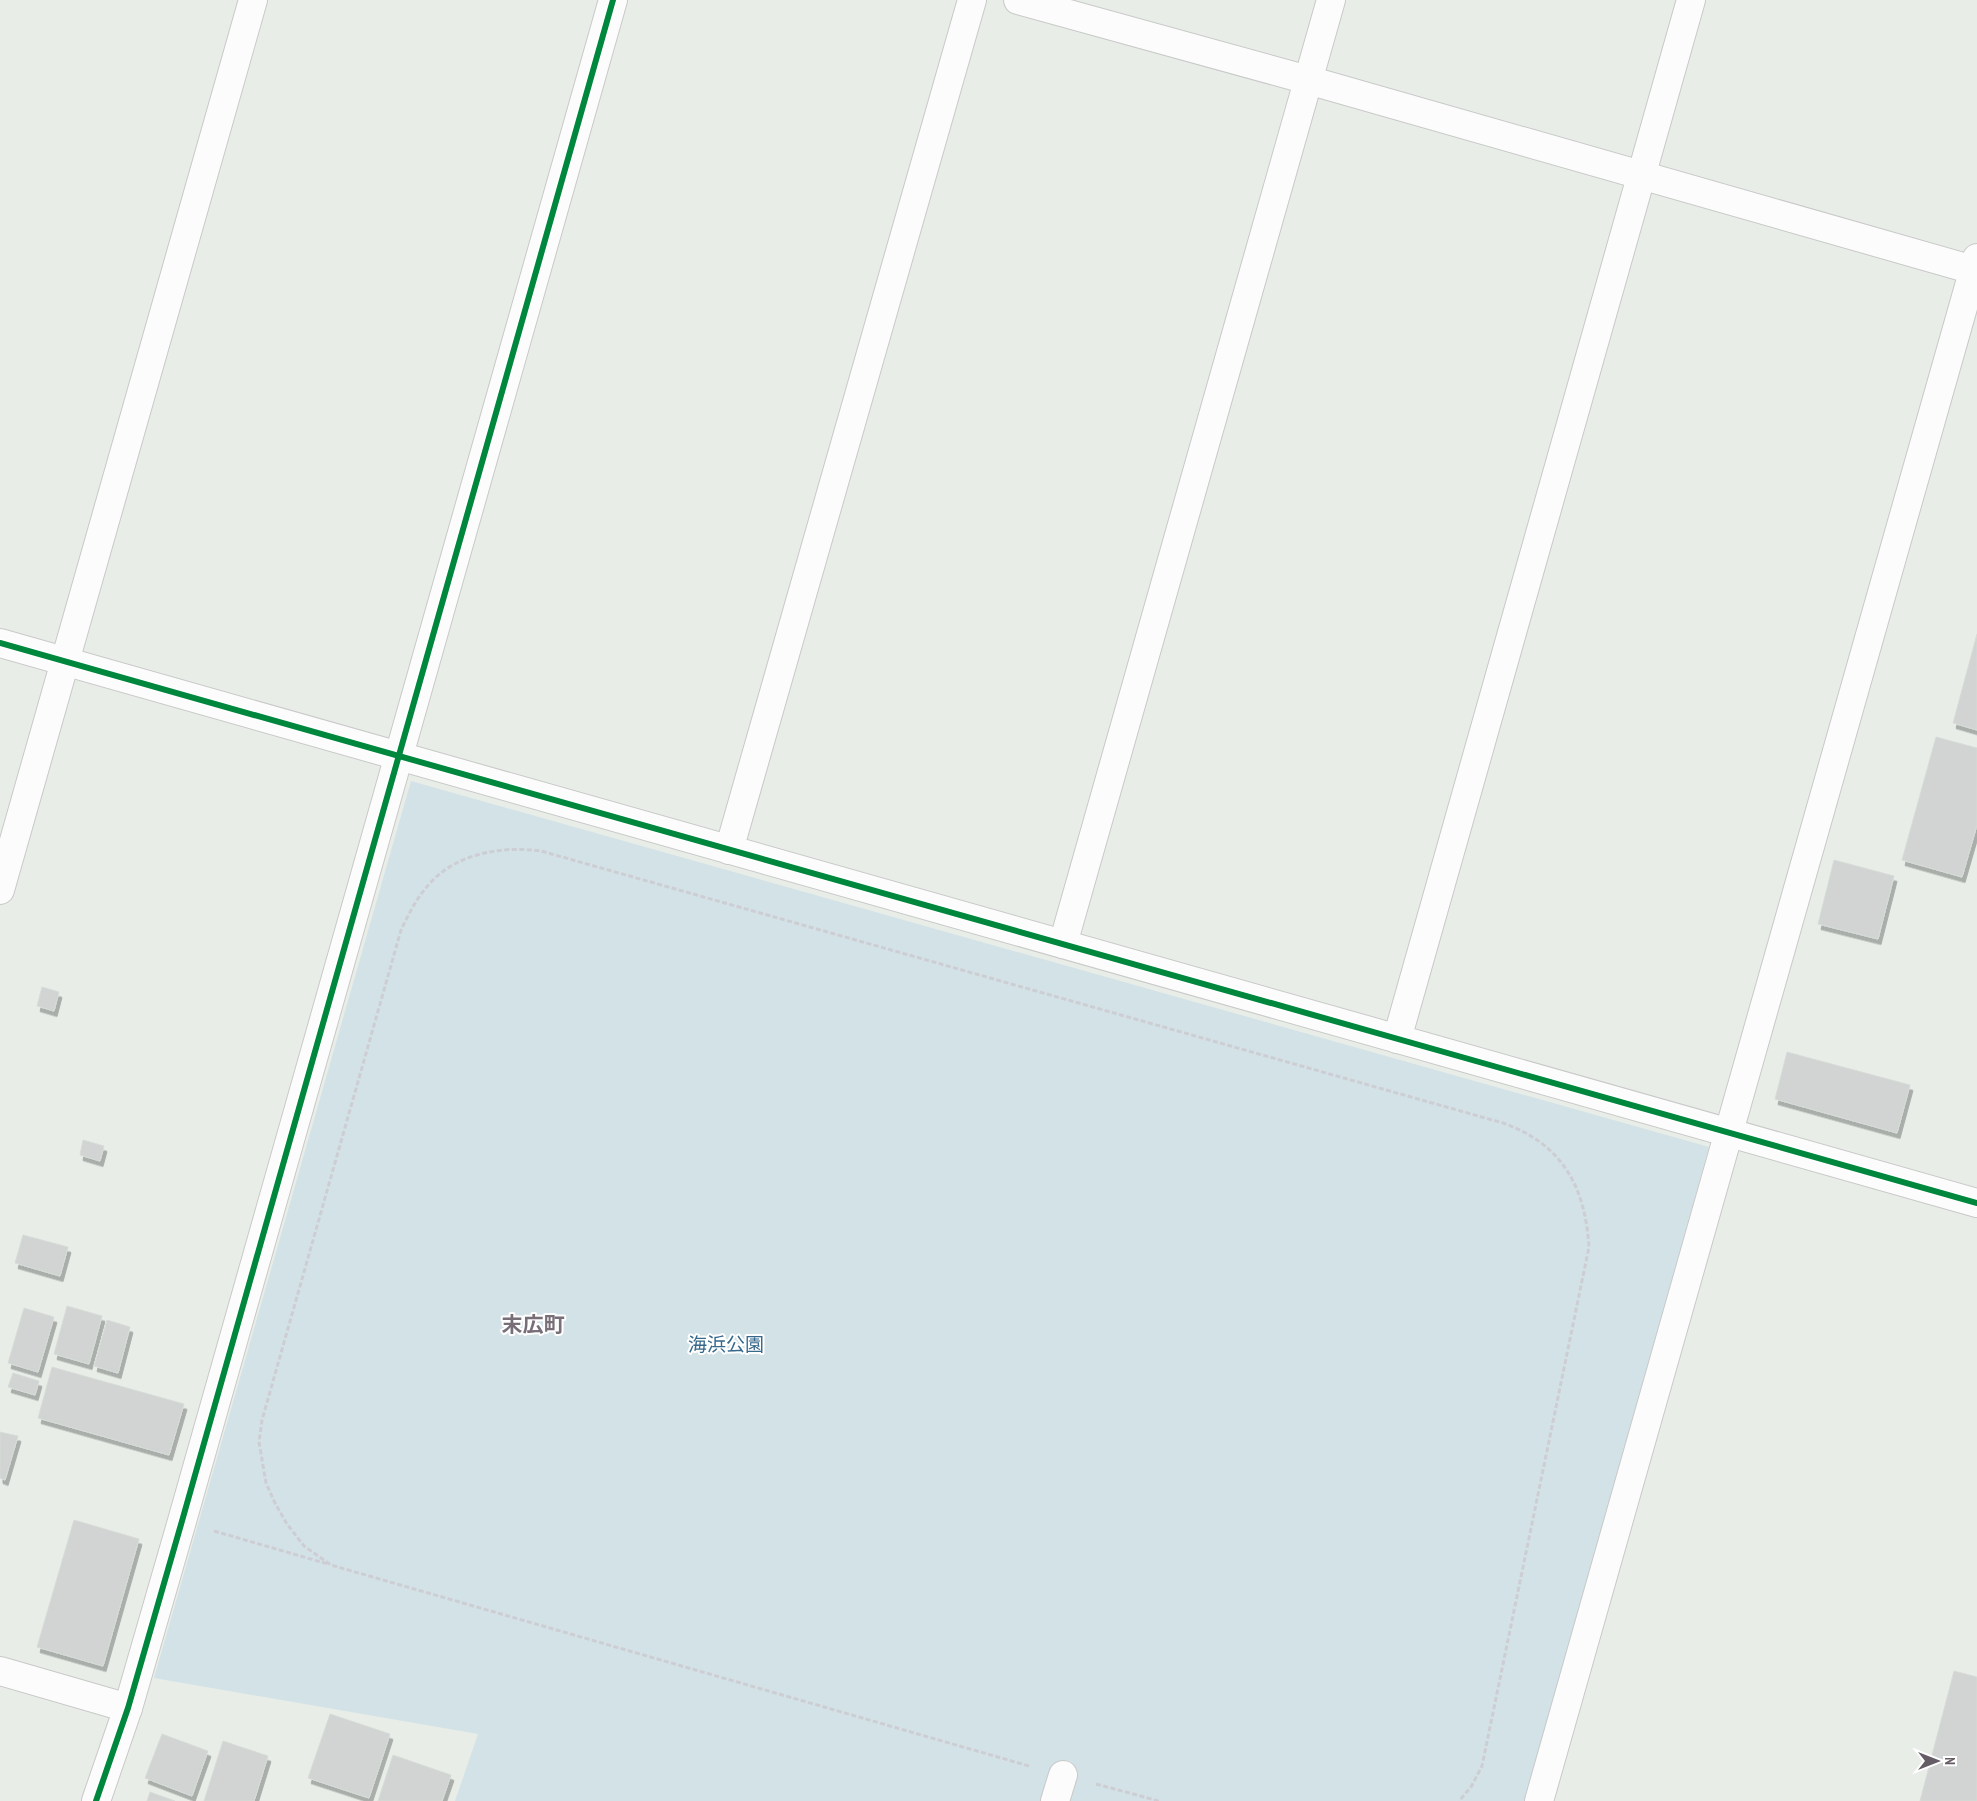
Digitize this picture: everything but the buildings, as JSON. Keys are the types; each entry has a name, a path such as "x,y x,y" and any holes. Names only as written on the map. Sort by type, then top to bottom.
{"street":[{"path":"0,890 253,0"},
{"path":"96,1801 128,1708 182,1521 613,0"},
{"path":"729,850 972,0"},
{"path":"1018,0 1308,80 1641,176 1976,267 1540,1801"},
{"path":"1063,944 1331,0"},
{"path":"1397,1039 1691,0"},
{"path":"0,643 1977,1203"},
{"path":"0,1671 128,1708"},
{"path":"1055,1801 1063,1775"}],"path":[{"path":"331,1565 304,1546 287,1524 266,1483 259,1442 262,1420 400,930 425,889 436,877 458,862 500,850 520,848 541,850 1503,1122 1522,1130 1542,1142 1559,1159 1571,1178 1581,1200 1587,1222 1589,1247 1482,1766 1471,1788 1459,1801"},
{"path":"182,1521 1159,1801"}],"green space":[{"name":"海浜公園","path":"411,781 1709,1147 1525,1801 455,1801 478,1734 154,1678"}],"cycle path":[{"path":"96,1801 128,1708 182,1521 613,0"},
{"path":"0,643 1977,1203"}],"district":[{"name":"末広町","path":"533,1324"}]}
